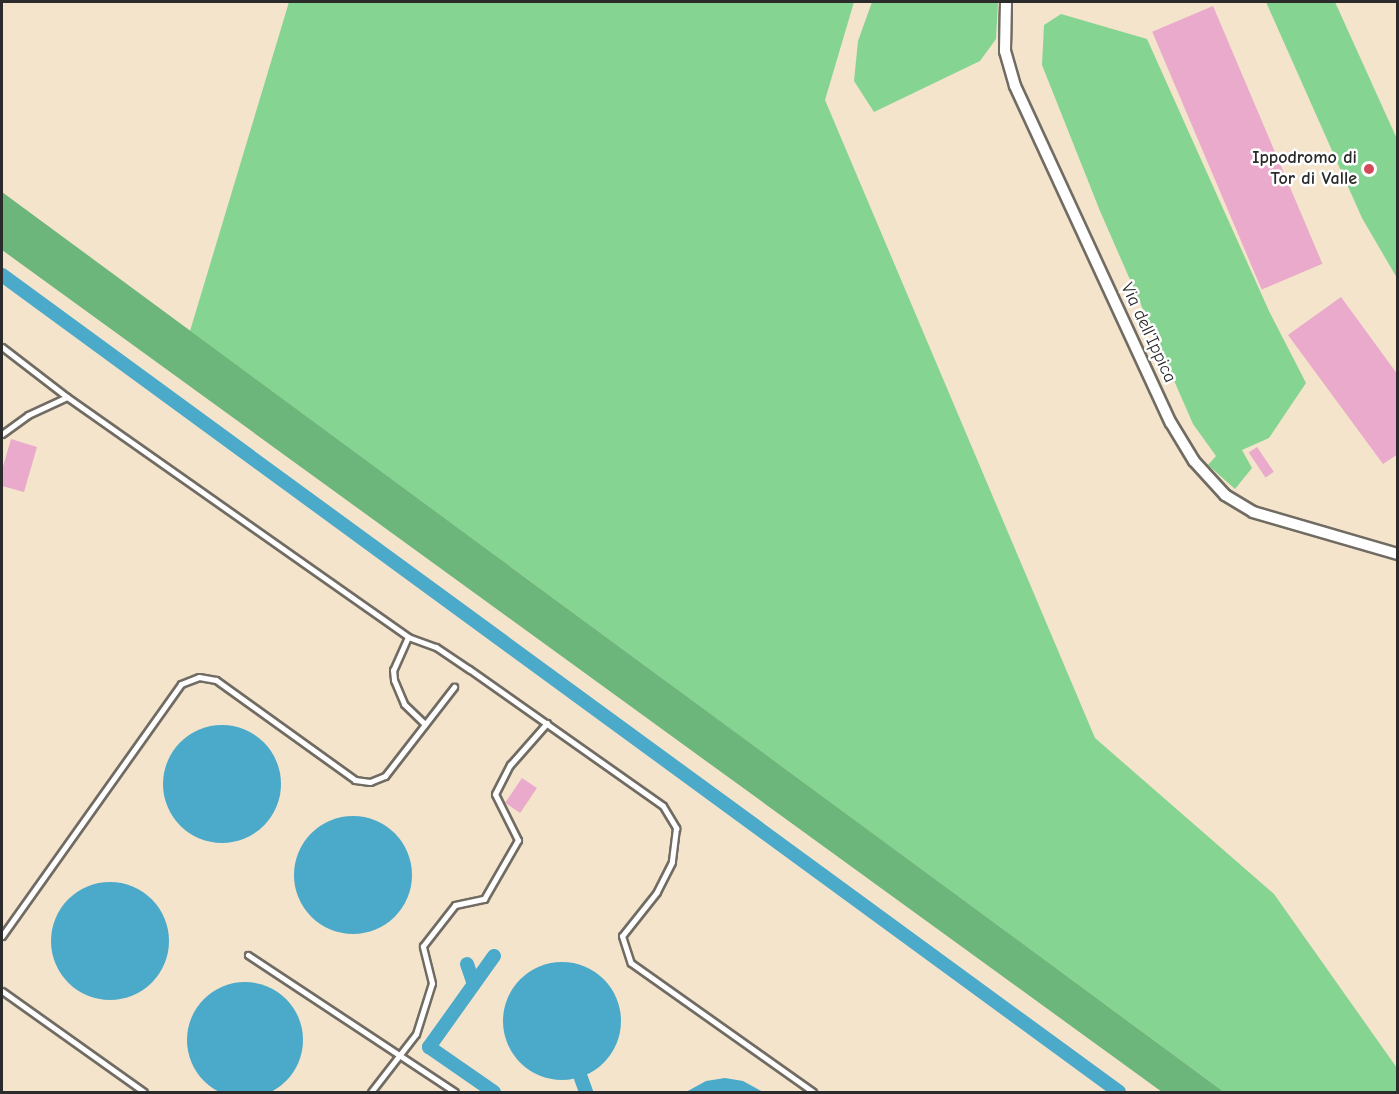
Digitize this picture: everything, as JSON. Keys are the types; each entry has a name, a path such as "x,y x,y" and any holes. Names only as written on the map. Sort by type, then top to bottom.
{"street":[{"name":"Via dell'Ippica","path":"1006,2 1005,51 1015,86 1171,423 1194,461 1226,495 1253,512 1398,554"}],"lane":[{"path":"2,347 67,397 408,637 436,647 663,806 676,828 672,862 657,892 622,936 631,963 813,1092"},
{"path":"2,434 28,415 67,397"},
{"path":"408,637 393,670 394,680 404,704 425,724"},
{"path":"2,936 181,684 199,677 216,680 355,780 370,782 385,776 454,687"},
{"path":"371,1092 416,1034 432,983 423,946 455,905 484,899 518,840 495,794 510,765 547,723"},
{"path":"248,955 338,1016 401,1053 455,1092"},
{"path":"2,991 144,1092"}],"green space":[{"path":"289,2 854,2 825,100 1095,738 1274,894 1397,1068 1397,1092 1224,1092 190,331"},
{"path":"872,2 998,2 996,39 980,61 874,112 854,81 858,41"},
{"name":"Ippodromo di Tor di Valle","path":"1266,2 1335,2 1397,139 1397,278 1362,218"},
{"path":"1061,14 1147,39 1269,311 1306,383 1269,438 1242,450 1252,468 1235,489 1208,465 1216,456 1193,424 1100,211 1042,65 1044,25"},
{"path":"2,192 1224,1092 1162,1092 2,250"}],"water":[{"path":"222,725 245,729 264,742 277,761 281,784 277,807 264,826 245,839 222,843 199,839 180,826 167,807 163,784 167,761 180,742 199,729"},
{"path":"353,816 376,820 395,833 408,852 412,875 408,898 395,917 376,930 353,934 330,930 311,917 298,898 294,875 298,852 311,833 330,820"},
{"path":"110,882 133,886 152,899 165,918 169,941 165,964 152,983 133,996 110,1000 87,996 68,983 55,964 51,941 55,918 68,899 87,886"},
{"path":"562,962 585,966 604,979 617,998 621,1021 617,1044 604,1063 585,1076 562,1080 539,1076 520,1063 507,1044 503,1021 507,998 520,979 539,966"},
{"path":"245,982 267,986 286,999 299,1018 303,1040 299,1062 286,1081 267,1094 245,1098 223,1094 204,1081 191,1062 187,1040 191,1018 204,999 223,986"},
{"path":"725,1078 743,1081 763,1092 686,1092 706,1081"}],"building":[{"path":"1213,6 1322,264 1262,290 1152,32"},
{"path":"1341,297 1398,375 1398,454 1383,464 1288,335"},
{"path":"11,439 37,447 24,492 2,486 2,470"},
{"path":"1257,447 1274,472 1265,477 1249,453"},
{"path":"522,778 537,788 520,813 505,803"}],"waterway":[{"path":"2,275 1119,1092"},
{"path":"494,956 429,1047 494,1092"},
{"path":"467,964 474,984"},
{"path":"581,1078 586,1092"}],"place":[{"name":"Ippodromo di Tor di Valle","path":"1369,169"}]}
